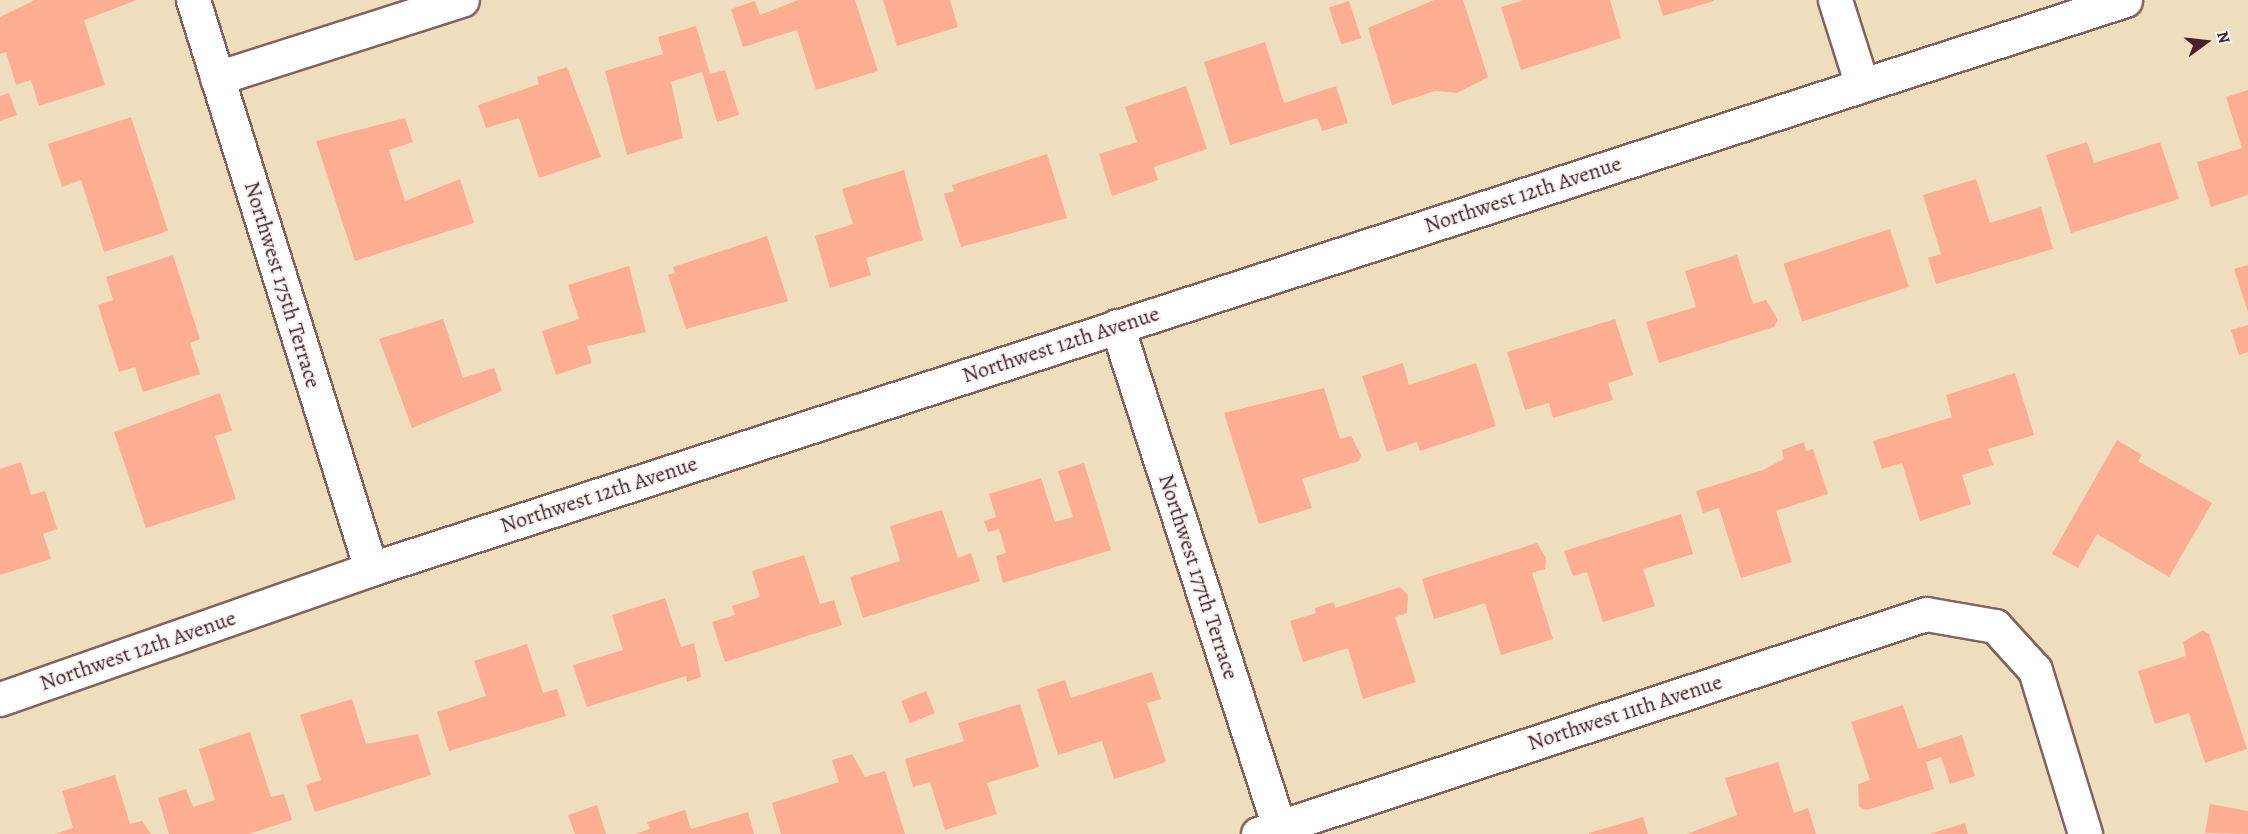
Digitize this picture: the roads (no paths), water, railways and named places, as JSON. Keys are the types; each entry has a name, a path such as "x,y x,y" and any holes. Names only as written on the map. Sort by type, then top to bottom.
{"street":[{"name":"Northwest 175th Terrace","path":"193,0 371,570"},
{"path":"217,78 462,0"},
{"path":"1835,0 1862,85"},
{"name":"Northwest 12th Avenue","path":"0,699 371,570 2125,0"},
{"name":"Northwest 177th Terrace","path":"1117,326 1269,831"},
{"name":"Northwest 11th Avenue","path":"1269,831 1926,614 1995,626 2035,670 2085,834"}]}
